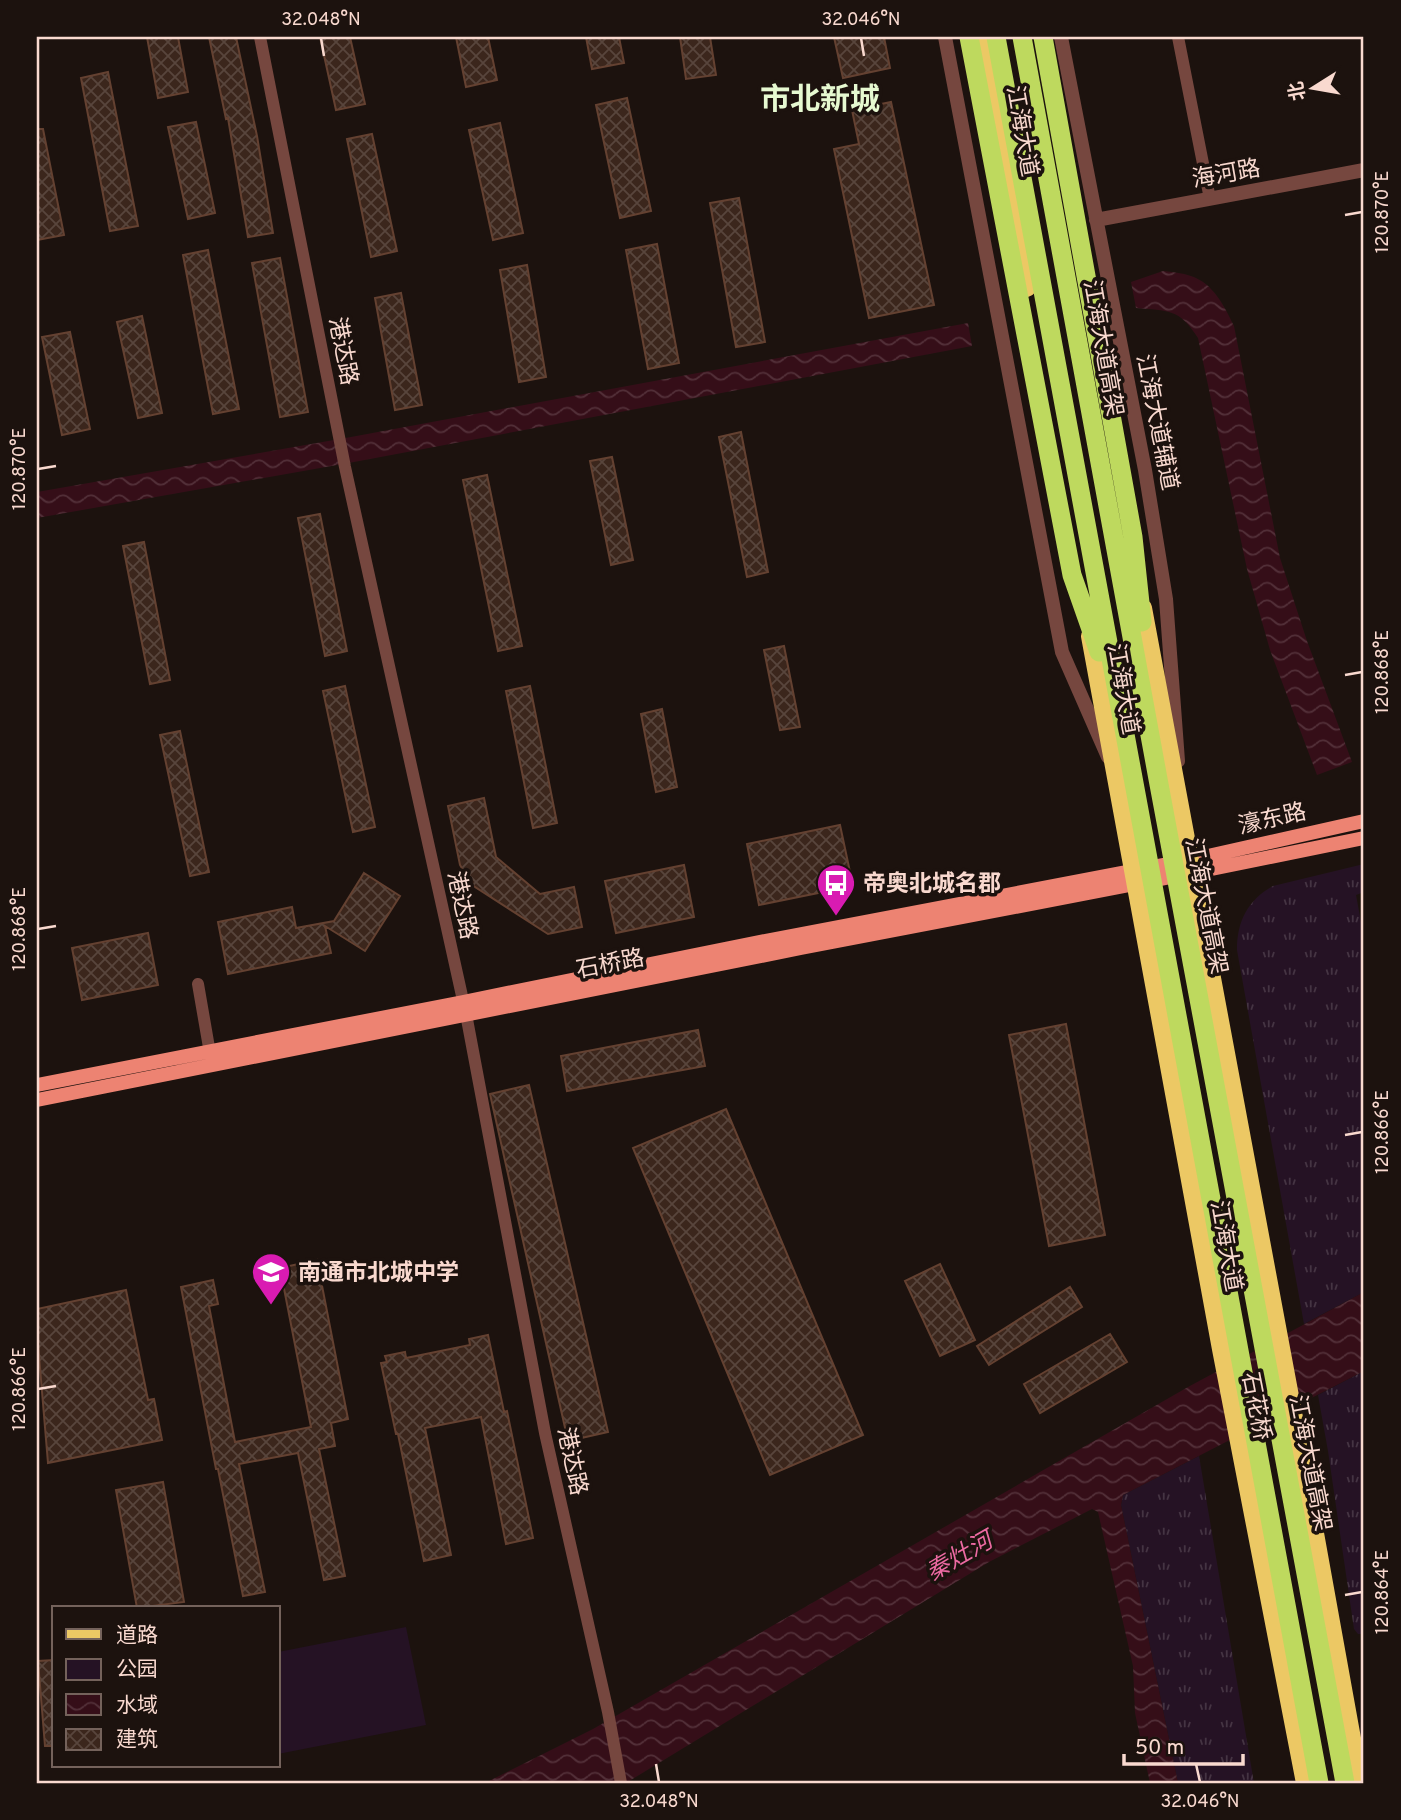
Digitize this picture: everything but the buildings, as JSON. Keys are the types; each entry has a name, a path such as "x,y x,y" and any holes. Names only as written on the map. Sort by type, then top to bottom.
{"highway":[{"path":"969,37 1072,575 1119,709"},
{"path":"996,37 1319,1783"},
{"name":"江海大道高架","path":"1022,37 1346,1783"},
{"path":"1043,37 1133,537 1158,779"}],"main road":[{"name":"江海大道","path":"981,37 1221,1349"},
{"name":"江海大道","path":"1037,37 1276,1324"},
{"name":"濠东路","path":"1191,867 1364,821"},
{"name":"濠东路","path":"1191,867 1364,838"},
{"name":"石桥路","path":"37,1100 213,1066 756,943 1191,867"},
{"name":"石桥路","path":"37,1085 210,1051 464,1008"},
{"name":"石花桥","path":"1276,1324 1360,1783"},
{"name":"石花桥","path":"1221,1349 1305,1783"}],"street":[{"name":"港达路","path":"260,37 345,467 464,1008 545,1433 608,1712 621,1783"},
{"path":"945,37 1062,652 1115,773"},
{"name":"江海大道辅道","path":"1061,37 1145,470 1166,599 1182,819"},
{"path":"1178,37 1210,199"},
{"name":"海河路","path":"1096,220 1364,170"},
{"path":"198,984 213,1066"}],"green space":[{"path":"1364,864 1364,892 1356,895 1364,938 1364,1292 1304,1324 1237,950 1239,930 1251,905 1273,886"},
{"path":"1364,1371 1364,1634 1358,1634 1354,1629 1318,1395"},
{"path":"1199,1456 1254,1783 1178,1783 1121,1505 1123,1495"},
{"path":"406,1627 426,1725 280,1754 280,1652"}],"water":[{"path":"1163,271 1191,276 1206,284 1222,304 1234,326 1280,558 1307,641 1352,762 1317,775 1270,650 1247,569 1198,338 1185,321 1172,313 1136,308 1131,282"},
{"path":"968,323 972,346 354,462 37,518 37,492"},
{"name":"秦灶河","path":"1364,1292 1364,1371 1123,1495 1121,1505 1178,1783 1150,1783 1135,1713 1133,1666 1098,1512 1092,1509 989,1562 626,1783 485,1783 593,1729 1188,1387"}],"place":[{"name":"帝奥·北城名郡","path":"836,917"},
{"name":"南通市北城中学","path":"271,1306"}],"district":[{"name":"市北新城","path":"820,99"}]}
